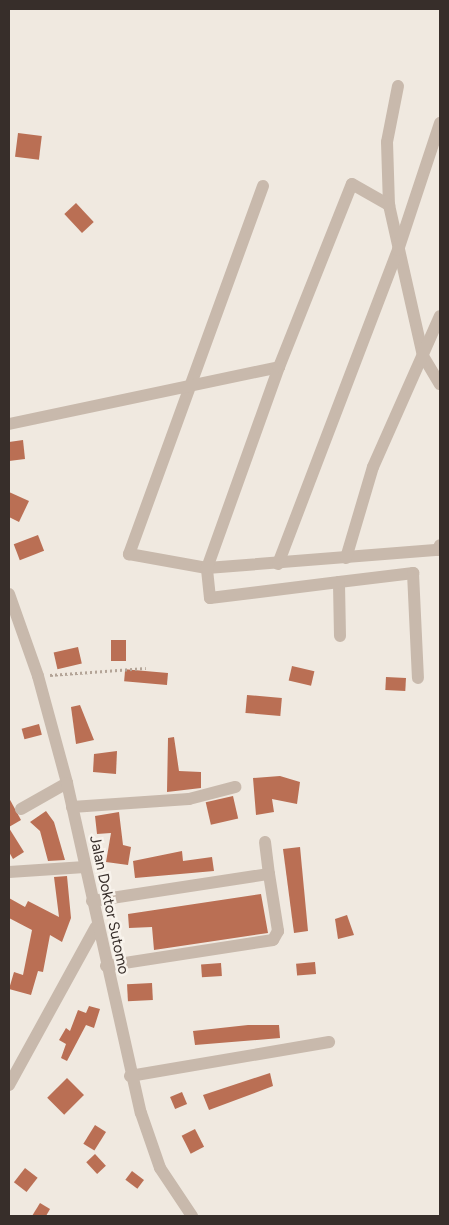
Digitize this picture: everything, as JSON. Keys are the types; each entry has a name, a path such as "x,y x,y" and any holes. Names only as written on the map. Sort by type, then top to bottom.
{"street":[{"path":"398,86 387,142 389,205 424,356 440,384"},
{"path":"278,564 398,250 440,122"},
{"path":"389,205 352,184 279,367 207,568 210,598 413,572 418,678"},
{"path":"263,186 130,554 207,568 278,564 438,550 440,545"},
{"path":"346,558 373,467 424,356 436,337 440,316"},
{"path":"9,424 279,367"},
{"path":"339,582 340,636"},
{"name":"Jalan Doktor Sutomo","path":"9,594 38,676 67,783 96,927 130,1076 160,1168 192,1216"},
{"path":"21,809 67,783"},
{"path":"72,807 188,799 235,786"},
{"path":"106,966 274,940 278,931 265,842"},
{"path":"9,872 85,867"},
{"path":"92,900 269,874"},
{"path":"9,1085 96,927"},
{"path":"130,1076 329,1042"}],"path":[{"path":"38,676 146,668"}],"building":[{"path":"18,133 42,136 39,160 15,157"},
{"path":"76,203 94,222 82,233 64,214"},
{"path":"23,440 25,459 9,461 9,442"},
{"path":"9,492 29,501 19,522 9,517"},
{"path":"38,535 44,551 20,560 14,544"},
{"path":"111,640 126,640 126,661 111,661"},
{"path":"78,647 82,664 57,669 54,653"},
{"path":"292,666 314,671 311,686 289,681"},
{"path":"125,669 168,673 167,685 124,681"},
{"path":"386,677 406,678 405,691 385,690"},
{"path":"247,695 282,698 280,716 245,713"},
{"path":"80,705 94,740 76,744 71,707"},
{"path":"39,724 42,735 24,739 22,729"},
{"path":"174,737 179,771 201,772 201,788 167,792 168,738"},
{"path":"117,751 116,774 93,772 94,754"},
{"path":"280,776 300,782 297,804 272,799 274,812 256,815 253,778"},
{"path":"233,796 238,818 211,825 206,802"},
{"path":"9,798 21,820 9,827"},
{"path":"46,811 54,822 65,860 48,861 40,831 30,822"},
{"path":"119,812 123,845 131,847 128,865 106,862 111,833 97,834 95,816"},
{"path":"9,828 24,852 13,859 9,852"},
{"path":"300,847 308,931 294,933 283,849"},
{"path":"182,851 183,861 212,857 214,871 135,878 133,861"},
{"path":"67,876 71,918 62,942 50,935 43,972 38,971 31,995 9,989 14,972 23,975 32,930 9,918 9,898 25,907 28,901 59,917 54,877"},
{"path":"261,894 268,933 154,950 152,927 129,928 128,914"},
{"path":"347,915 354,935 338,939 335,919"},
{"path":"315,962 316,974 297,976 296,964"},
{"path":"221,963 222,976 202,977 201,964"},
{"path":"152,983 153,1000 128,1001 127,984"},
{"path":"89,1006 100,1009 94,1028 86,1025 67,1061 61,1058 66,1044 59,1040 66,1028 70,1031 78,1010 86,1013"},
{"path":"248,1025 279,1025 280,1038 195,1045 193,1031"},
{"path":"270,1073 273,1086 209,1110 203,1095"},
{"path":"67,1078 84,1095 64,1115 47,1098"},
{"path":"182,1092 187,1104 175,1109 170,1097"},
{"path":"95,1125 106,1132 94,1151 83,1144"},
{"path":"195,1129 204,1147 191,1154 182,1136"},
{"path":"95,1154 106,1166 97,1174 86,1162"},
{"path":"25,1168 38,1178 27,1192 14,1182"},
{"path":"132,1171 144,1180 137,1189 125,1180"},
{"path":"40,1203 50,1209 46,1216 32,1216"}]}
